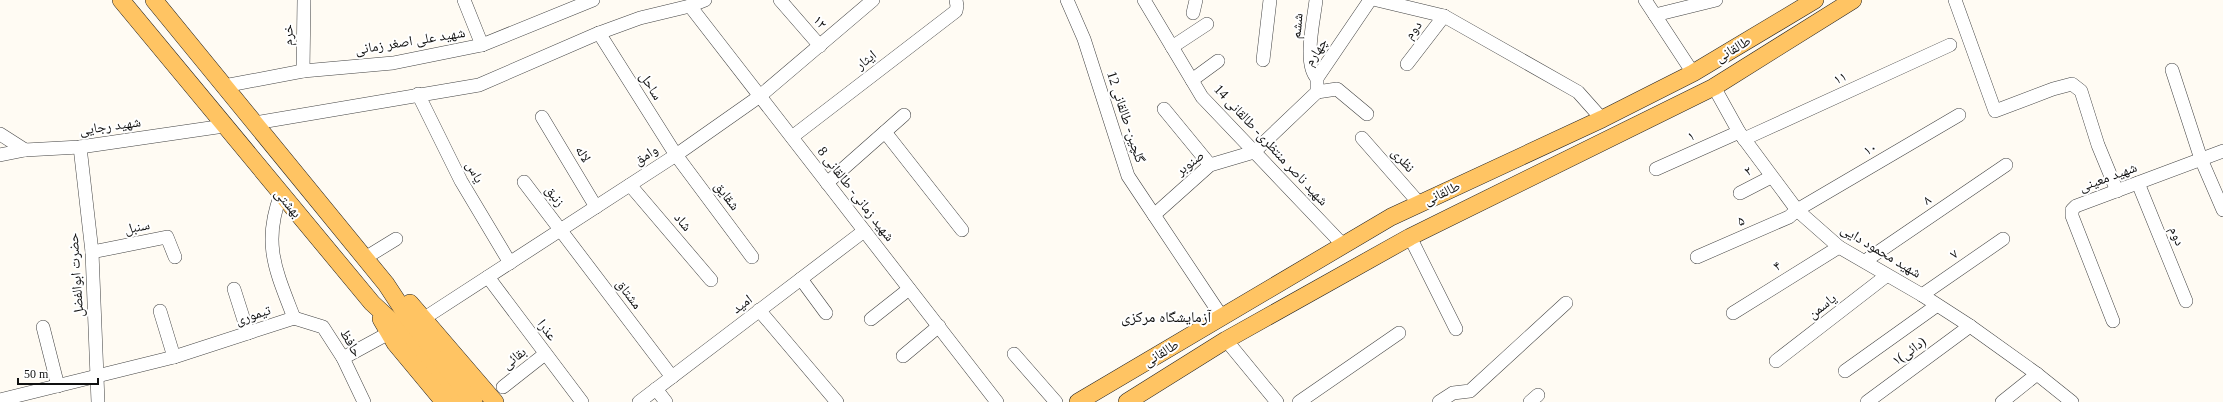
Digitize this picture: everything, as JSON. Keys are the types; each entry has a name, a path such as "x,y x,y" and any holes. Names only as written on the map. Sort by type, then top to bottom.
{"main road":[{"name":"بهشتی","path":"121,0 372,303 397,326 459,402"},
{"name":"بهشتی","path":"154,0 386,284 409,319 474,402"},
{"name":"طالقانی","path":"1078,402 1222,316 1419,203 1602,119 1693,73 1815,0"},
{"name":"طالقانی","path":"1127,402 1226,340 1410,237 1714,87 1854,0"},
{"path":"386,284 411,304 495,402"},
{"path":"372,303 389,333 444,402"}],"street":[{"name":"خرم","path":"303,71 304,0"},
{"path":"464,0 482,45"},
{"name":"شهید علی اصغر زمانی","path":"224,86 303,71 392,63 482,45 593,0"},
{"path":"255,123 418,94 479,85 599,33 640,18 690,6 705,0"},
{"name":"۱۲","path":"780,0 820,46"},
{"name":"وامق","path":"423,319 676,155 760,96 873,0"},
{"name":"گلچین- طالقانی 12","path":"1066,0 1084,39 1128,176 1222,316"},
{"name":"شهید ناصر منتظری- طالقانی 14","path":"1144,0 1202,97 1344,246"},
{"path":"1263,60 1270,0"},
{"name":"ششم","path":"1316,0 1310,56 1312,73 1317,78"},
{"name":"چهارم","path":"1317,92 1317,78 1370,0"},
{"path":"1377,0 1430,6 1444,16 1578,92 1602,119"},
{"path":"1645,0 1693,73"},
{"path":"1656,15 1716,0"},
{"path":"1955,0 1995,111 2053,89 2072,84 2081,91 2098,145 2117,191"},
{"name":"ایثار","path":"792,138 956,11 957,3"},
{"name":"شهید زمانی- طالقانی 8","path":"690,6 997,402"},
{"name":"دوم","path":"1407,64 1444,16"},
{"path":"1172,47 1207,24"},
{"name":"ساحل","path":"599,33 676,155"},
{"name":"۱۱","path":"1741,136 1950,45"},
{"path":"1192,80 1218,61"},
{"path":"2172,70 2201,159 2223,210"},
{"name":"شهید محمود دایی","path":"1714,87 1741,136 1771,177 1797,210 1838,247 1866,261 1886,276 1922,295 1936,306 1970,326 2037,374 2072,402"},
{"path":"1254,152 1317,92 1337,89 1367,114"},
{"name":"یاس","path":"418,94 461,181 510,263"},
{"path":"1164,109 1210,165"},
{"path":"827,183 904,115"},
{"name":"۱۰","path":"1797,210 1959,115"},
{"name":"لاله","path":"542,117 596,207"},
{"name":"شهید رجایی","path":"0,155 25,150 80,147 224,126"},
{"path":"885,132 962,230"},
{"path":"0,134 25,150"},
{"name":"۱","path":"1656,169 1741,136"},
{"name":"نظری","path":"1362,138 1419,203"},
{"name":"حضرت ابوالفضل","path":"80,147 92,252 98,402"},
{"name":"شهید معینی","path":"2113,321 2072,216 2072,210 2076,206 2223,151"},
{"name":"صنوبر","path":"1154,214 1210,165 1254,152"},
{"name":"شقایق","path":"676,155 752,257"},
{"name":"۸","path":"1866,261 2006,165"},
{"name":"۲","path":"1740,193 1771,177"},
{"name":"زنبق","path":"524,182 560,230"},
{"name":"دوم","path":"2138,183 2186,301"},
{"name":"شاد","path":"630,185 711,280"},
{"name":"تیموری","path":"7,399 174,357 294,318 278,277 272,250 272,216 281,194"},
{"name":"۵","path":"1697,257 1780,221 1797,210"},
{"name":"مشتاق","path":"560,230 672,377"},
{"name":"امید","path":"639,402 864,231"},
{"name":"سنبل","path":"92,252 167,237 175,257"},
{"path":"1410,237 1456,329"},
{"path":"365,258 396,239"},
{"name":"۷","path":"1922,295 2004,239"},
{"name":"۴","path":"1733,313 1838,247"},
{"name":"یاسمن","path":"1776,361 1886,276"},
{"name":"عذرا","path":"488,277 582,402"},
{"path":"801,279 826,313"},
{"path":"234,289 248,333"},
{"path":"871,319 909,289"},
{"path":"1439,402 1453,393 1470,391 1566,303"},
{"path":"1845,371 1936,306"},
{"path":"759,310 838,402"},
{"path":"160,311 174,357"},
{"name":"حافظ","path":"294,318 323,327 342,358 364,402"},
{"path":"903,356 939,326"},
{"name":"۱(دائی)","path":"1867,402 1970,326"},
{"path":"42,327 58,386"},
{"path":"342,358 389,333"},
{"path":"1299,402 1399,333"},
{"path":"1226,340 1277,402"},
{"name":"بقائی","path":"503,387 545,354"},
{"path":"1014,354 1056,402"},
{"path":"2002,402 2037,374"},
{"path":"656,389 666,402"}],"district":[{"name":"آزمایشگاه مرکزی","path":"1166,317"}]}
